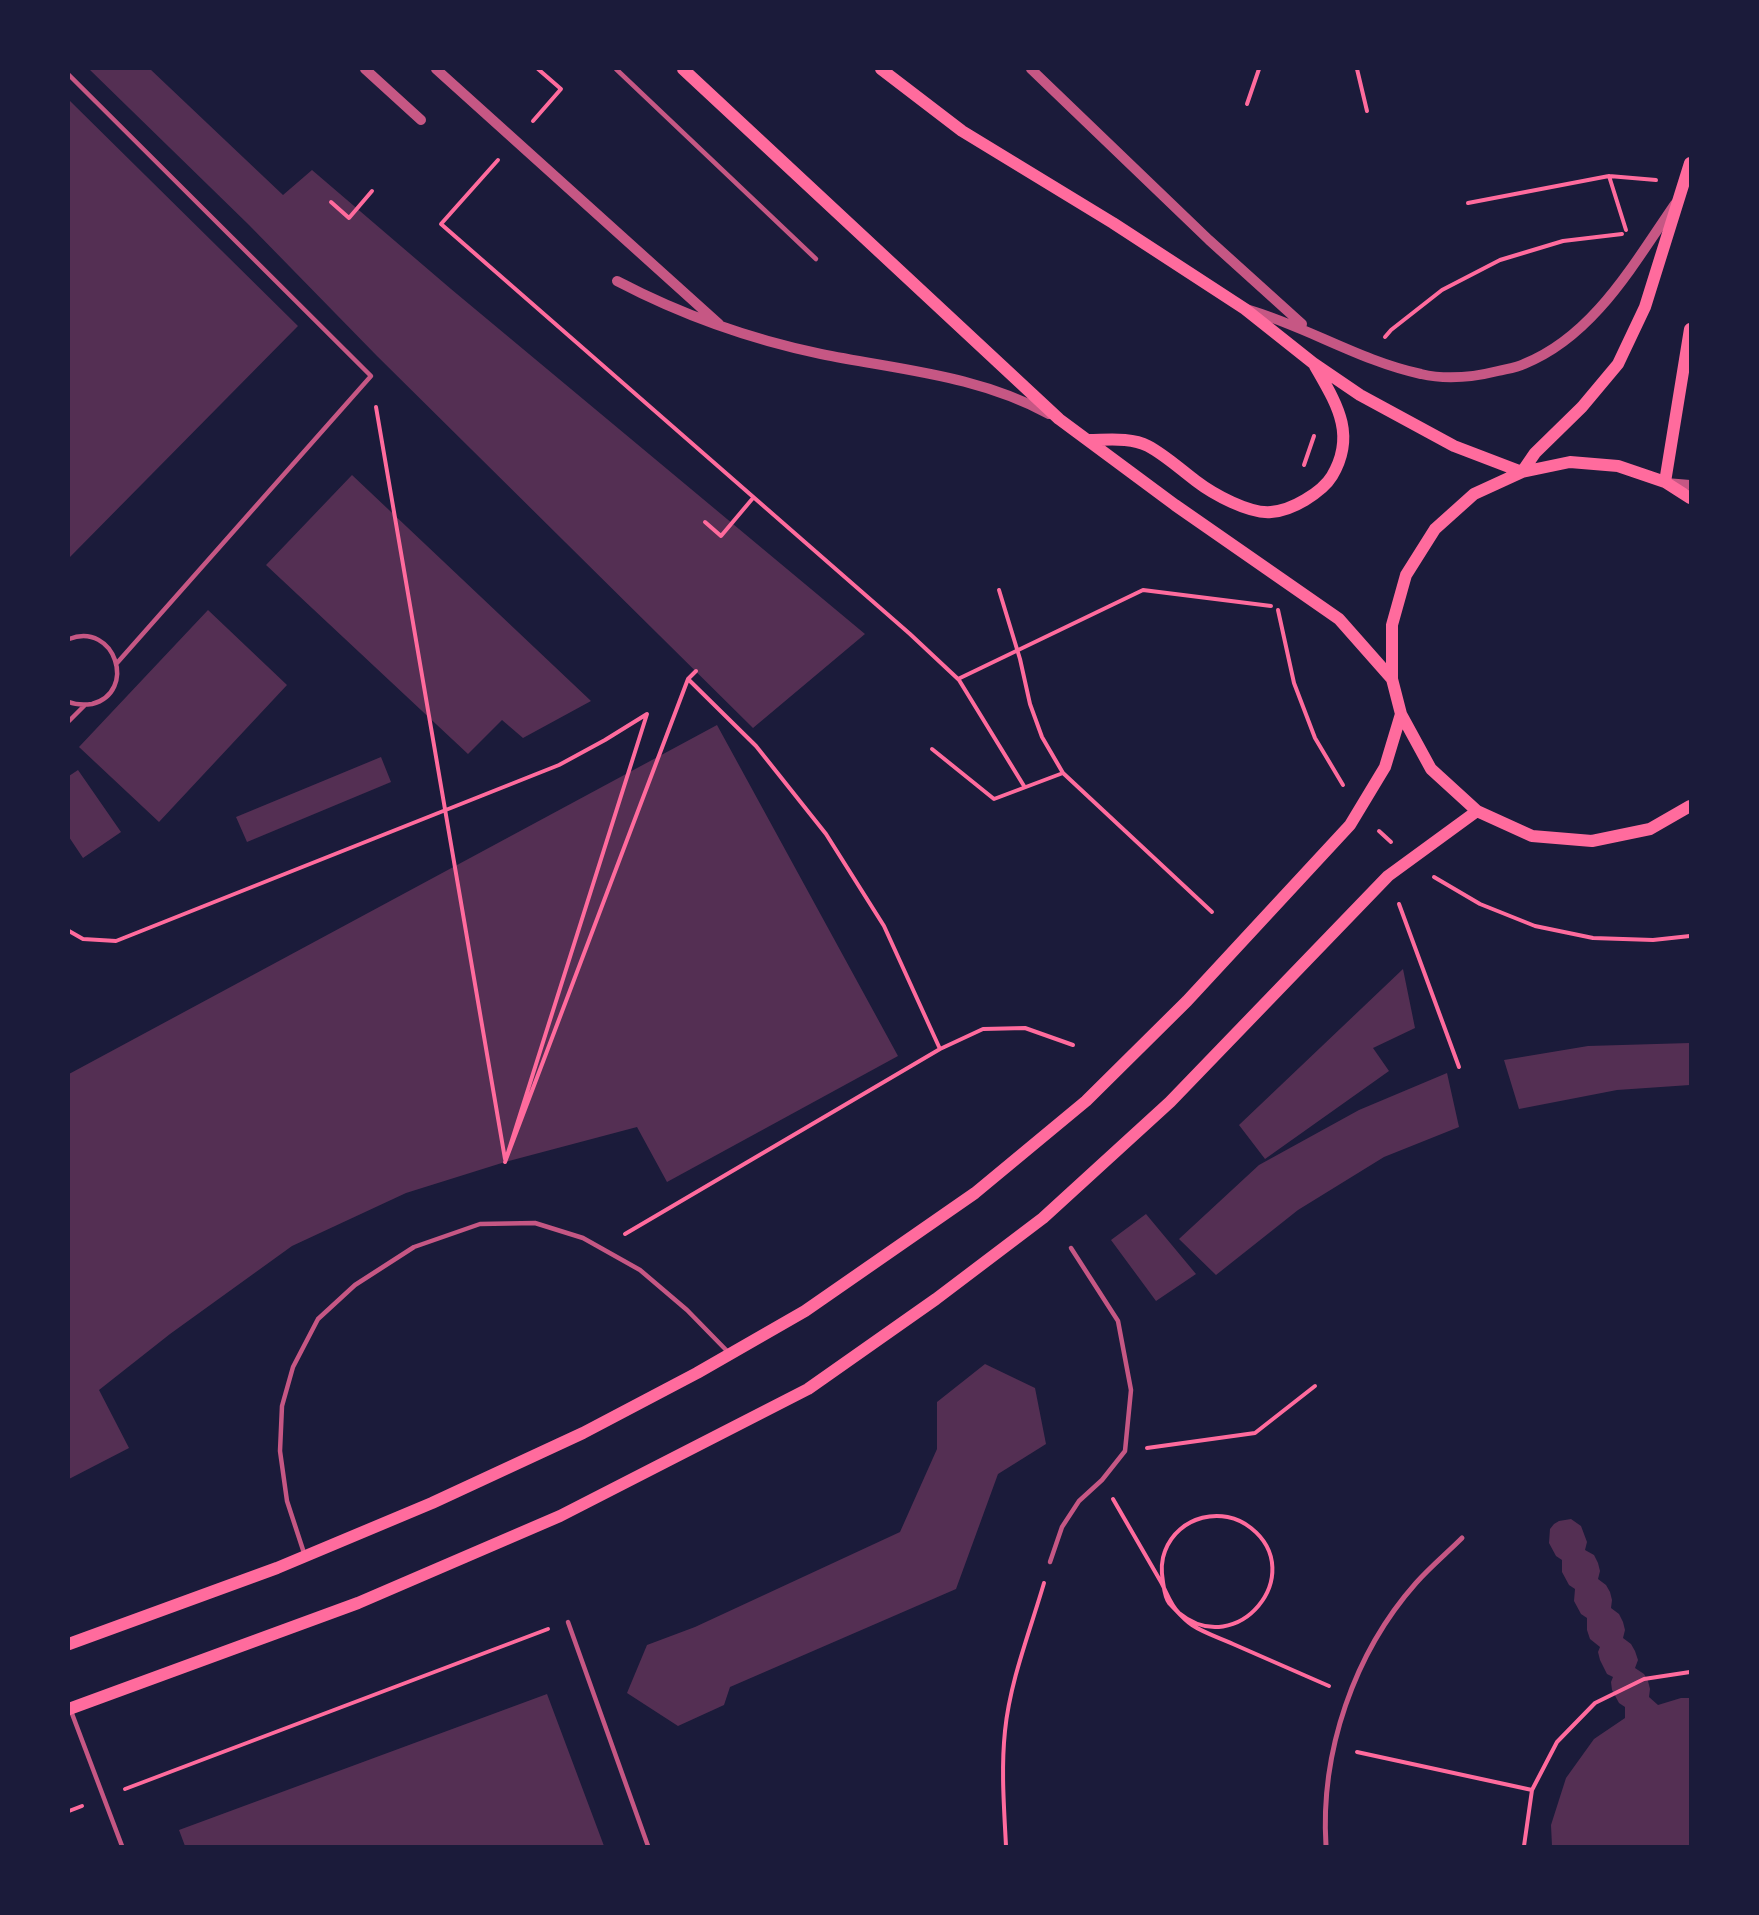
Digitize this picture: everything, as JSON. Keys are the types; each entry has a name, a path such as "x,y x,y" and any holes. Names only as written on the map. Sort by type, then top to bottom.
{"main road":[{"path":"682,69 1059,420 1175,505 1339,619 1392,679"},
{"path":"881,69 963,130 1113,223 1245,309 1313,363 1360,395 1454,446 1522,472"},
{"path":"1522,472 1535,453 1582,407 1618,364 1645,307 1690,164"},
{"path":"1665,482 1685,348 1690,329"},
{"path":"1089,440 1121,440 1146,444 1197,483 1243,507 1270,512 1293,508 1329,482 1339,465 1344,444 1344,424 1332,396 1313,363"},
{"path":"1690,498 1665,482 1618,466 1570,462 1522,472 1474,494 1434,530 1406,575 1392,626 1392,679 1401,714 1431,769 1477,811 1532,836 1592,841 1650,829 1690,806"},
{"path":"69,1644 305,1556 432,1503 583,1433 805,1311 975,1193 1086,1101 1187,1001 1350,825 1386,767 1401,714"},
{"path":"70,1709 358,1603 539,1525 808,1389 936,1299 1043,1218 1170,1102 1389,876 1477,811"}],"street":[{"path":"365,69 421,120"},
{"path":"436,69 723,329"},
{"path":"1031,69 1209,240 1308,331"},
{"path":"1245,309 1277,318 1371,358 1422,375 1473,377 1524,364 1567,340 1612,295 1679,199"},
{"path":"617,280 650,298 723,329 819,354 976,383 1028,402 1059,420"},
{"path":"1665,482 1690,485"},
{"path":"1326,1846 1324,1818 1333,1747 1349,1695 1377,1636 1416,1583 1462,1538"}],"lane":[{"path":"616,69 816,259"},
{"path":"69,75 371,376 117,663"},
{"path":"69,639 83,636 104,643 112,652 117,663 118,675 107,696 97,702 85,705 69,702"},
{"path":"69,721 85,705"},
{"path":"305,1556 287,1501 280,1451 282,1406 293,1367 318,1319 355,1285 414,1247 480,1224 535,1223 583,1238 640,1270 687,1310 730,1354"},
{"path":"1050,1562 1062,1527 1079,1501 1102,1480 1125,1451 1131,1390 1118,1321 1071,1248"},
{"path":"568,1622 648,1846"},
{"path":"70,1709 122,1846"}],"path":[{"path":"529,125 561,89 538,69"},
{"path":"1247,104 1259,69"},
{"path":"1357,69 1367,111"},
{"path":"505,152 441,224 910,634 958,679 1024,786"},
{"path":"1468,203 1609,176 1684,182"},
{"path":"1609,176 1627,234"},
{"path":"331,202 349,218 372,191"},
{"path":"371,376 505,1162"},
{"path":"705,522 720,536 753,498"},
{"path":"999,590 1020,659 1030,704 1042,737 1063,773 1212,912"},
{"path":"958,679 1143,590 1277,607"},
{"path":"505,1162 688,679 696,671"},
{"path":"688,679 756,746 826,834 884,926 940,1049"},
{"path":"69,931 82,939 116,941 559,765 647,714 505,1162"},
{"path":"932,749 993,799 1063,773"},
{"path":"1389,876 1459,1067"},
{"path":"601,1248 940,1049 983,1029 1025,1028 1073,1045"},
{"path":"1125,1451 1255,1433 1315,1386"},
{"path":"1102,1480 1178,1612 1191,1625 1349,1695"},
{"path":"1163,1586 1161,1568 1165,1550 1178,1531 1194,1520 1214,1515 1234,1518 1251,1527 1261,1538 1270,1555 1272,1574 1267,1595 1256,1611 1240,1622 1219,1627 1200,1624 1178,1612"},
{"path":"1006,1846 1002,1778 1005,1729 1015,1679 1050,1562"},
{"path":"69,1811 568,1622"},
{"path":"1524,1846 1532,1790 1557,1742 1595,1703 1644,1679 1690,1672"},
{"path":"1333,1747 1532,1790"}],"building":[{"path":"89,69 150,69 283,195 312,170 451,289 865,634 753,728 377,356 249,225"},
{"path":"69,100 298,326 69,558"},
{"path":"352,475 591,701 523,738 502,720 468,754 266,565"},
{"path":"208,610 287,685 159,822 79,747"},
{"path":"717,725 898,1056 667,1182 637,1127 505,1162 406,1193 292,1246 170,1334 99,1390 129,1448 69,1479 69,1074"},
{"path":"381,757 391,782 247,842 236,817"},
{"path":"78,770 121,832 83,858 69,837 69,776"},
{"path":"1403,969 1415,1028 1373,1048 1389,1071 1265,1159 1239,1125"},
{"path":"1690,1043 1690,1085 1617,1090 1519,1109 1504,1060 1588,1046"},
{"path":"1447,1073 1459,1127 1384,1157 1298,1210 1216,1275 1179,1239 1259,1165 1359,1110"},
{"path":"1146,1214 1196,1274 1156,1301 1111,1240"},
{"path":"985,1364 1035,1388 1046,1444 998,1474 956,1589 730,1687 724,1705 678,1726 627,1693 647,1645 695,1627 900,1532 937,1449 937,1402"},
{"path":"1571,1519 1581,1526 1587,1542 1585,1550 1594,1555 1598,1563 1600,1571 1598,1579 1606,1585 1612,1600 1611,1608 1619,1614 1623,1622 1625,1630 1623,1638 1631,1644 1635,1651 1638,1660 1635,1668 1644,1674 1648,1681 1649,1697 1658,1705 1681,1698 1690,1698 1690,1846 1552,1846 1551,1825 1566,1778 1594,1739 1625,1718 1625,1707 1619,1703 1612,1690 1613,1677 1607,1674 1600,1660 1598,1652 1600,1647 1590,1639 1587,1618 1581,1614 1574,1601 1575,1589 1569,1585 1562,1572 1562,1560 1556,1556 1549,1543 1550,1529 1554,1524"},
{"path":"547,1694 604,1846 185,1846 179,1830"}]}
